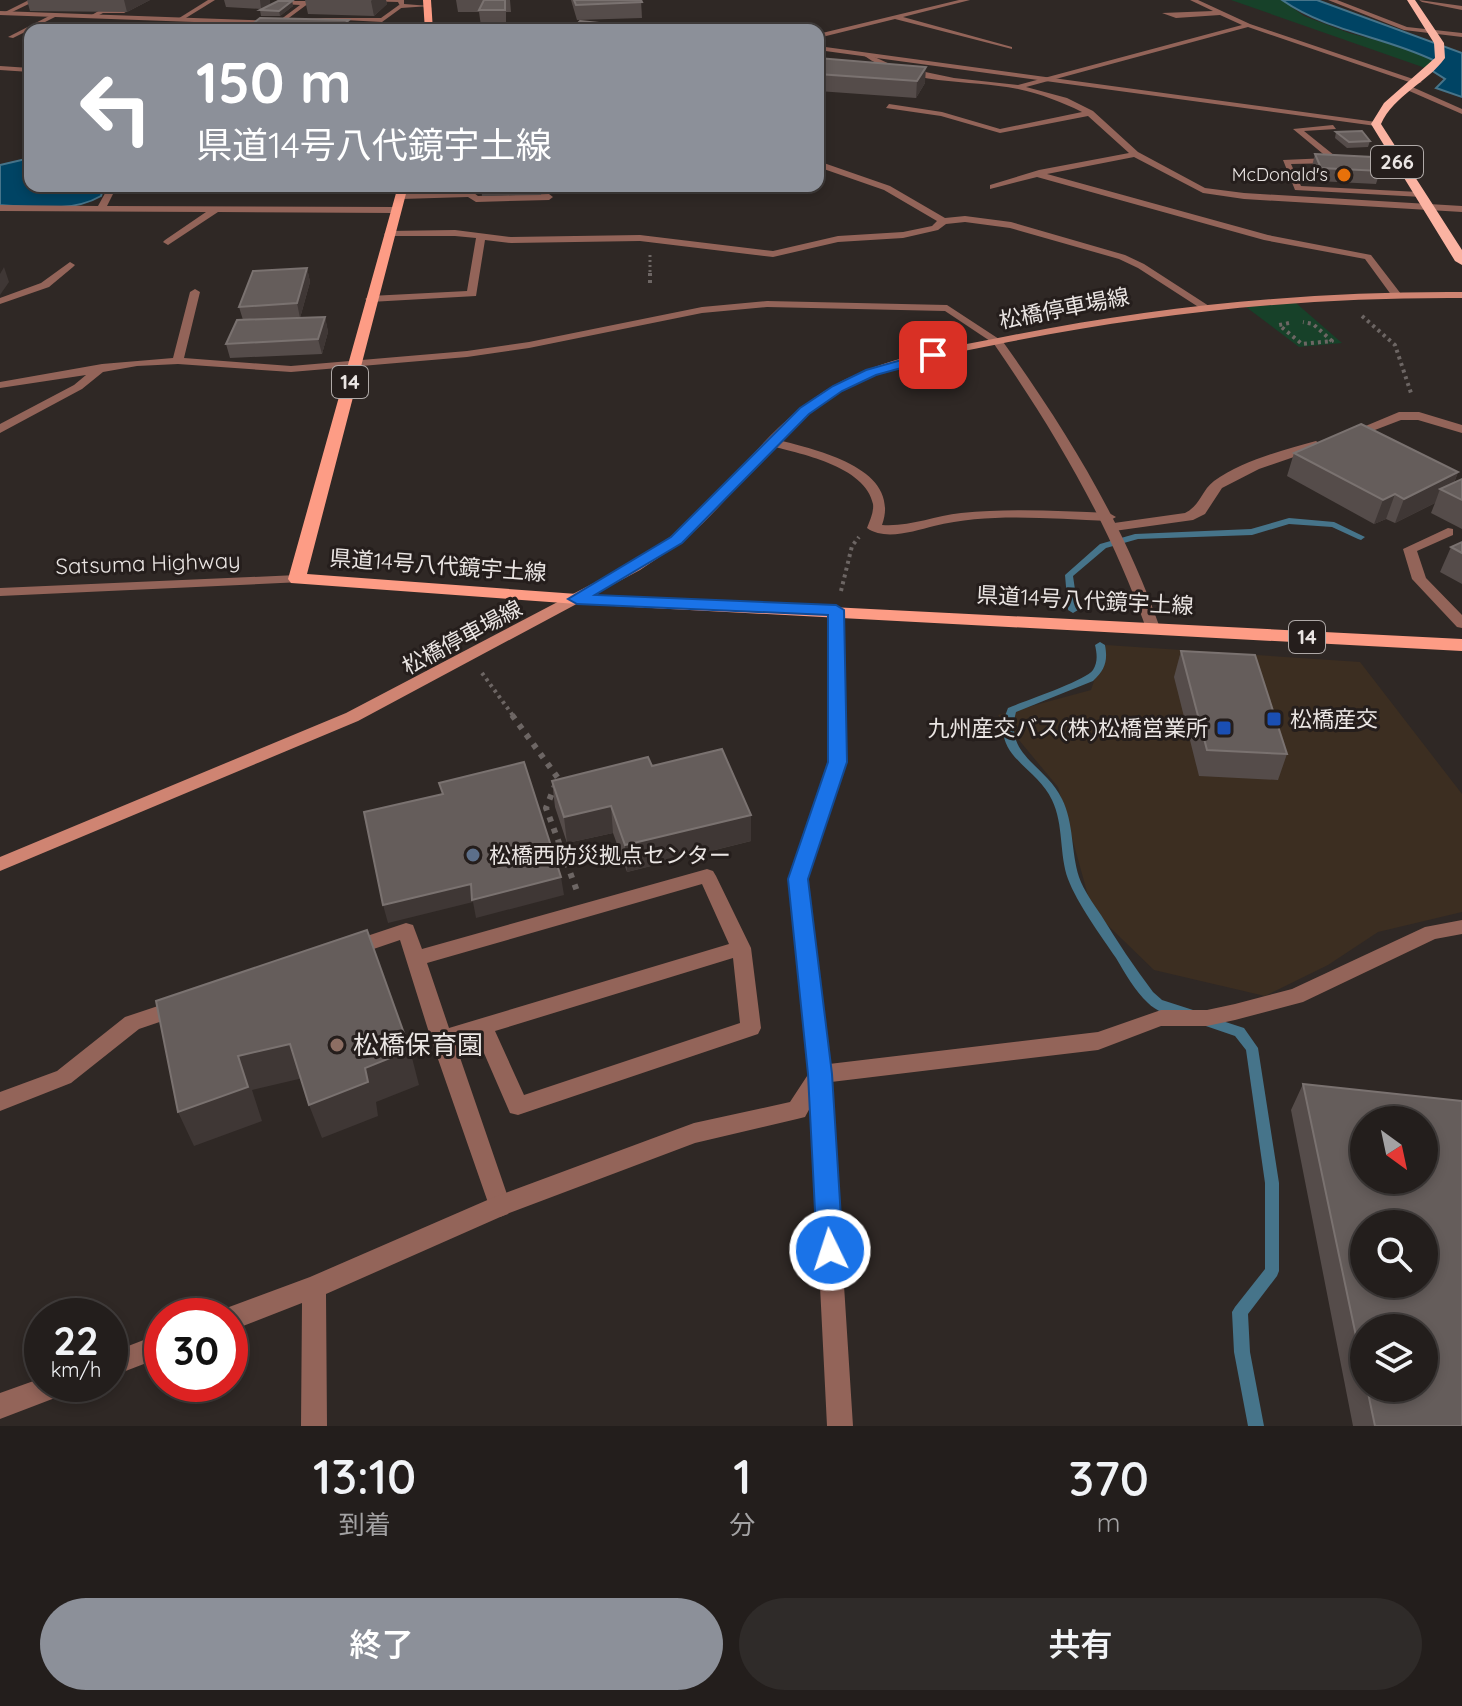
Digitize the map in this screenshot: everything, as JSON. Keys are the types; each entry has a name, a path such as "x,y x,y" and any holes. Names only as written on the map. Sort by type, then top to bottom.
{"highway":[{"path":"1411,0 1437,39"},
{"name":"266","path":"1437,39 1440,58 1429,73 1385,107 1376,124 1462,261"}],"main road":[{"path":"427,3 429,24"},
{"name":"県道14号八代鏡宇土線","path":"400,195 297,579 577,599 836,610 1462,645"},
{"name":"松橋停車場線","path":"0,864 352,717 577,599 676,540 804,411 837,388 871,373 1084,323 1204,306 1337,294 1462,295"}],"street":[{"path":"3,13 34,0"},
{"path":"93,16 102,11 122,12 144,0"},
{"path":"179,20 212,0"},
{"path":"329,0 427,3"},
{"path":"824,35 967,0"},
{"path":"1193,0 1248,25 1414,85 1462,112"},
{"path":"1331,0 1437,39 1462,35"},
{"path":"1422,0 1462,8"},
{"path":"278,24 306,3 282,2"},
{"path":"353,24 308,21 382,20 401,3"},
{"path":"3,13 292,24"},
{"path":"1165,13 1176,16 1221,13"},
{"path":"37,24 55,15"},
{"path":"895,18 1010,48"},
{"path":"222,24 226,21"},
{"path":"1018,87 1248,25"},
{"path":"11,37 24,30"},
{"path":"0,36 24,38"},
{"path":"824,49 1376,124"},
{"path":"866,55 877,63 932,77 1018,87 1064,100 1090,113 1135,154 1186,183 1222,194 1462,209"},
{"path":"0,68 24,70"},
{"path":"889,106 942,114 1000,131 1090,113"},
{"path":"1302,158 1297,129 1305,114"},
{"path":"1297,129 1333,127"},
{"path":"1297,129 1336,160"},
{"path":"993,187 1037,174 1135,154"},
{"path":"1401,167 1302,158 1286,162 1298,188 1419,195"},
{"path":"824,166 887,188 943,221 1000,223 1122,257 1204,306"},
{"path":"1037,174 1267,238 1368,257 1396,294"},
{"path":"102,207 110,192"},
{"path":"0,208 220,207 442,192"},
{"path":"471,192 476,199 549,197"},
{"path":"168,242 220,207"},
{"path":"389,234 650,238 773,254 838,239 903,235 935,228 943,221"},
{"path":"370,299 472,294 481,237"},
{"path":"0,301 45,285 70,265"},
{"path":"178,361 195,292"},
{"path":"0,385 103,366 178,361 291,369 503,350 664,316 767,304 947,308 997,341 1026,381 1116,531 1153,628"},
{"path":"0,429 78,387 103,366"},
{"path":"771,442 844,464 864,480 877,494 881,508 874,528 895,531 921,522 959,517 1116,531 1188,517 1200,511 1217,485 1255,466 1374,428 1399,416 1419,416 1462,429"},
{"path":"1448,532 1410,549 1419,579 1462,624"},
{"name":"Satsuma Highway","path":"0,592 297,579"},
{"path":"836,610 838,762 798,879 820,1074 840,1426"},
{"path":"415,959 707,876 741,948 751,1028 518,1106 482,1026"},
{"path":"820,1074 1098,1041 1161,1018 1207,1018 1296,996 1432,932 1462,927"},
{"path":"334,954 406,930 500,1206"},
{"path":"441,1039 741,948"},
{"path":"0,1102 64,1077 132,1023 190,1003"},
{"path":"248,1312 314,1287 500,1206 694,1133 797,1110 820,1074"},
{"path":"314,1287 314,1426"},
{"path":"0,1406 24,1397"}],"path":[{"path":"650,238 650,286"},
{"path":"1337,294 1395,345 1419,416"},
{"path":"1288,318 1294,323 1310,323 1332,341 1302,344 1279,325 1294,323"},
{"path":"836,610 852,546 874,528"},
{"path":"470,656 558,778 546,808 584,910"}],"shaded area":[{"name":"九州産交バス(株)松橋営業所","path":"1106,645 1360,662 1462,794 1462,912 1378,932 1328,965 1265,996 1154,970 1092,910 1058,787 998,715 1091,690"}],"green space":[{"path":"1231,0 1282,0 1304,16 1349,33 1410,49 1434,61 1431,70"},
{"path":"1296,303 1342,343 1299,347 1246,307"}],"water":[{"path":"1282,0 1317,0 1462,53 1462,97 1436,88 1445,79 1431,70 1433,60 1318,20"},
{"path":"24,159 24,192 102,192 101,196 90,201 65,207 0,205 0,165"}],"building":[{"path":"484,0 505,0 505,10 479,10"},
{"path":"574,0 641,0 642,2 576,5"},
{"path":"278,1 292,1 279,11 260,10"},
{"path":"260,18 349,20 344,24 252,24"},
{"path":"580,21 609,24 577,24"},
{"path":"824,58 926,67 917,81 824,74"},
{"path":"1362,131 1370,141 1349,142 1336,132"},
{"path":"1315,154 1373,157 1380,171 1321,168"},
{"path":"307,268 297,303 239,307 253,271"},
{"path":"325,317 318,339 226,344 237,320"},
{"path":"1361,424 1458,472 1404,499 1395,494 1383,500 1294,453"},
{"path":"1462,479 1462,500 1440,489"},
{"path":"1462,542 1462,553 1451,547"},
{"path":"1181,651 1255,655 1287,754 1207,750"},
{"path":"722,749 751,815 625,845 611,806 564,817 552,781 648,757 652,766"},
{"name":"松橋西防災拠点センター","path":"524,762 561,877 472,900 471,884 383,905 364,812 443,794 439,783"},
{"name":"松橋保育園","path":"367,930 410,1050 365,1068 368,1082 309,1105 290,1044 238,1056 248,1087 178,1112 156,1001"},
{"path":"1303,1084 1462,1101 1462,1426 1375,1426 1370,1402 1438,1402 1438,1314 1351,1314"}],"waterway":[{"path":"1073,610 1069,575 1103,546 1138,536 1252,532 1289,521 1334,525 1361,537"},
{"path":"1100,645 1101,664 1090,679 1012,710 1009,738 1014,749 1043,779 1058,801 1074,879 1112,943 1154,1002 1189,1014"},
{"path":"1204,1020 1239,1032 1252,1048 1272,1183 1272,1271 1240,1312 1242,1352 1256,1426"}],"place":[{"name":"McDonald's","path":"1344,175"},
{"name":"松橋産交","path":"1274,719"},
{"name":"九州産交バス(株)松橋営業所","path":"1224,728"},
{"name":"松橋西防災拠点センター","path":"473,855"},
{"name":"松橋保育園","path":"337,1045"}],"route":[{"path":"830,1250 820,1074 798,879 838,762 836,610 577,599 676,540 771,442 804,411 837,388 871,373 933,355"}]}
